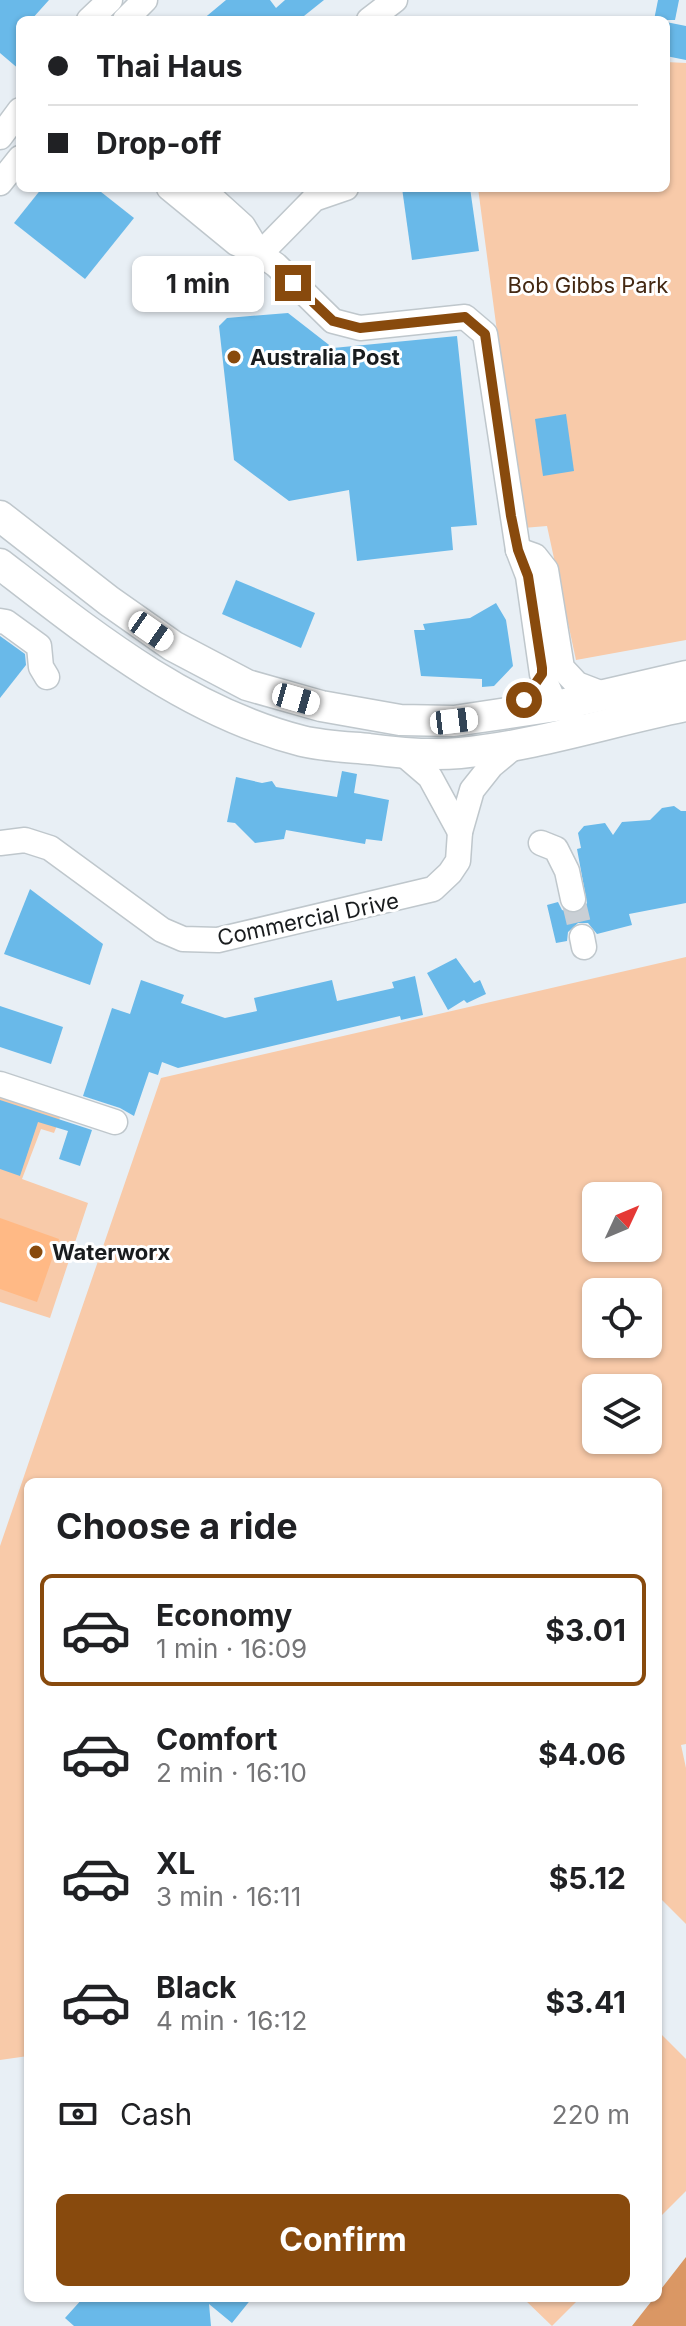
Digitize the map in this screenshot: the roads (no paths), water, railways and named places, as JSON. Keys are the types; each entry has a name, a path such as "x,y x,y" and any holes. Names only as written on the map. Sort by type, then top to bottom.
{"main road":[{"path":"0,516 109,601 173,646 247,685 321,706 400,720 454,721 556,706 686,676"},
{"path":"0,564 113,650 214,710 305,742 402,753 459,753 515,746 686,705"}],"street":[{"path":"93,16 110,0"},
{"path":"129,16 146,0"},
{"path":"374,16 395,0"},
{"path":"0,137 16,115"},
{"path":"0,183 16,163"},
{"path":"189,192 236,243 276,265 333,321 360,328 465,317 485,334 518,550 528,576 542,674 556,706 571,713 602,714 675,697 686,705"},
{"path":"260,254 314,199 334,192"},
{"path":"518,550 535,556 546,570 562,668 577,684 603,694"},
{"path":"0,621 39,646 41,667 47,677"},
{"path":"516,713 542,674"},
{"name":"Commercial Drive","path":"0,843 25,840 50,848 162,930 183,939 204,941 260,931 433,889 458,861 460,832 472,790 491,766 515,746"},
{"path":"402,753 430,777 460,832"},
{"path":"541,843 556,849 567,871 573,899"},
{"path":"0,1084 115,1122"}],"tunnel":[{"path":"573,899 582,937"}],"place":[{"name":"Australia Post","path":"234,357"},
{"name":"Waterworx","path":"36,1252"}],"park label":[{"name":"Bob Gibbs Park","path":"588,285"}]}
